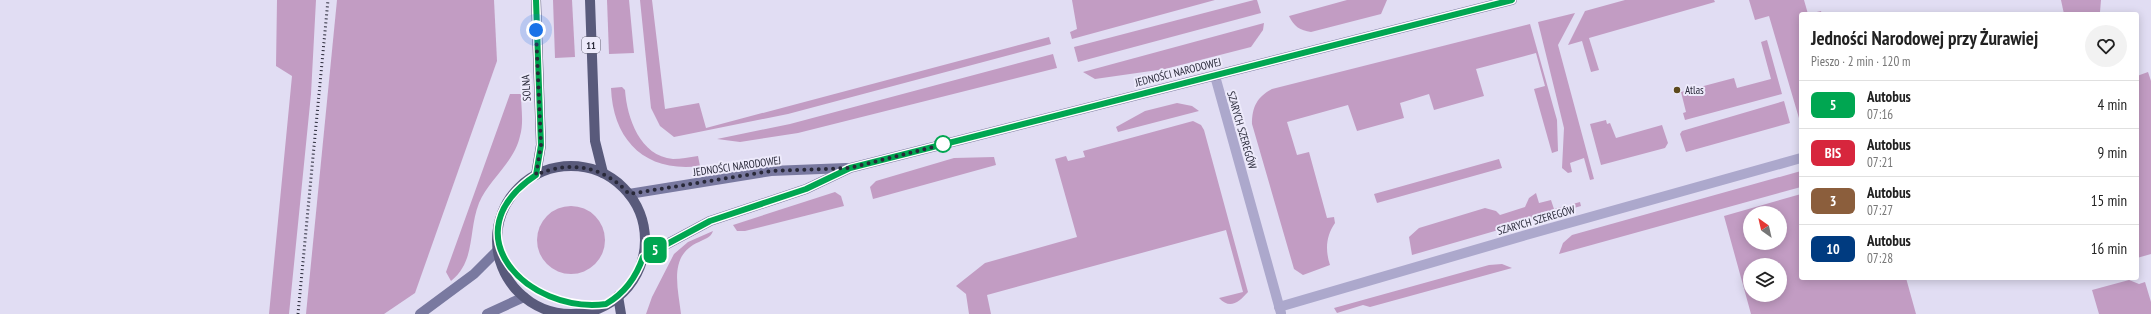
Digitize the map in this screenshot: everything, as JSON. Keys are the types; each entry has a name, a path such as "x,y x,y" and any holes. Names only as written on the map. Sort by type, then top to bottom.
{"main road":[{"name":"SOLNA","path":"536,0 541,145 536,175"},
{"name":"11","path":"590,0 595,141 603,173"},
{"path":"569,166 586,168 603,173 617,182 629,194 638,208 643,224 645,241 643,257 636,275 618,296 596,309 578,313 561,313 545,309 524,297 509,279 502,266 498,250 499,223 505,207 515,192 536,175 552,168 569,166"},
{"path":"618,296 621,314"}],"street":[{"name":"JEDNOŚCI NARODOWEJ","path":"643,257 710,221 806,189 850,168 1512,0"},
{"name":"SZARYCH SZEREGÓW","path":"1215,76 1280,311 1526,235 1799,159"},
{"name":"JEDNOŚCI NARODOWEJ","path":"629,194 771,171 850,168"},
{"path":"420,314 474,274 498,250"},
{"path":"487,314 524,297"}],"shaded area":[{"path":"277,0 316,0 311,94 289,314 269,314 292,76 276,66"},
{"path":"337,0 494,0 497,61 415,293 384,314 306,314"},
{"path":"553,0 572,0 575,57 555,58"},
{"path":"607,0 629,0 634,53 609,54"},
{"path":"640,0 652,0 665,109 699,103 706,128 1049,37 1051,44 788,114 674,137 660,126 651,108"},
{"path":"1072,0 1215,0 1072,39 1070,32 1077,29"},
{"path":"1257,0 1261,13 1078,62 1074,47"},
{"path":"1347,0 1387,0 1381,14 1311,32 1298,27 1293,23 1289,16"},
{"path":"1625,0 1714,0 1715,2 1589,38 1599,70 1591,72 1582,41 1568,45 1585,11"},
{"path":"1749,0 1804,0 1807,12 1799,12 1799,118 1769,16 1755,20"},
{"path":"2061,0 2101,0 2100,12 2064,12"},
{"path":"1575,13 1558,45 1594,179 1590,180 1584,158 1570,163 1572,172 1568,173 1562,168 1564,128 1538,22"},
{"path":"1264,23 1263,30 1251,47 1165,69 1095,79 1083,72"},
{"path":"1530,24 1557,120 1558,151 1552,153 1534,89 1545,86 1536,53 1476,69 1484,96 1434,110 1429,94 1400,103 1404,118 1357,131 1348,105 1287,122 1297,155 1309,152 1327,218 1334,217 1335,223 1327,243 1327,254 1330,265 1303,275 1294,269 1252,124 1254,108 1259,99 1272,89"},
{"path":"1767,40 1782,94 1685,120 1683,113 1686,112 1681,92 1734,78 1737,88 1771,79 1761,42"},
{"path":"1053,54 1057,68 798,133 740,142 717,139 790,124"},
{"path":"2148,72 2151,81 2151,254 2139,257 2139,75"},
{"path":"622,87 625,90 626,101 632,123 637,134 644,143 652,151 673,159 698,156 700,166 681,167 664,164 649,158 636,150 626,138 618,124 613,107 611,88"},
{"path":"510,94 521,94 522,120 517,146 507,163 483,194 476,214 468,255 459,273 451,281 446,272"},
{"path":"1784,101 1790,123 1686,152 1680,134 1682,131"},
{"path":"1177,103 1192,106 1199,111 1118,132 1116,127 1145,111"},
{"path":"1606,120 1607,124 1610,123 1616,138 1662,125 1668,143 1665,148 1601,165 1590,124"},
{"path":"1193,121 1201,125 1204,130 1248,292 1241,299 1234,303 1227,304 1219,298 1243,292 1226,230 987,295 991,314 969,314 966,294 956,286 985,263 1077,237 1055,159 1066,156 1068,161 1085,157 1083,151"},
{"path":"994,157 996,165 873,199 870,187 876,181 954,158"},
{"path":"1499,159 1502,168 1377,203 1374,194"},
{"path":"1799,172 1799,188 1559,254 1563,243 1572,235"},
{"path":"835,192 841,196 844,206 745,231 737,231 733,225"},
{"path":"1536,193 1539,203 1551,200 1554,209 1580,202 1581,206 1412,255 1409,237 1419,228 1485,208 1496,211 1500,215 1525,207 1529,198"},
{"path":"1799,195 1799,280 1907,280 1916,314 1751,314 1748,302 1787,302 1787,258 1743,258 1743,285 1724,216 1743,211 1743,250 1787,250 1787,206 1759,206"},
{"path":"571,206 584,209 595,216 602,227 605,240 602,253 595,264 584,271 571,274 558,271 547,264 540,253 537,240 540,227 547,216 558,209"},
{"path":"713,231 709,237 689,248 679,263 677,283 681,314 646,314 652,297 674,254 688,242"},
{"path":"1502,264 1512,268 1370,307 1363,305 1337,313 1334,308 1489,265"},
{"path":"2129,280 2139,284 2145,282 2151,302 2151,314 2099,314 2092,290"}],"railway":[{"path":"298,314 328,0"}],"bus line":[{"name":"5","path":"536,0 541,145 536,175 515,192 505,207 499,223 497,241 502,266 509,279 519,292 538,306 545,309 570,314 587,312 604,306 612,301 625,290 636,275 643,257 680,236 710,221 780,199 806,189 850,168 1512,0"}],"place":[{"name":"Atlas","path":"1677,90"}],"route":[{"path":"536,30 541,145 536,175 552,168 578,166 603,173 617,182 629,194 771,171 850,168 945,144 943,144"}]}
